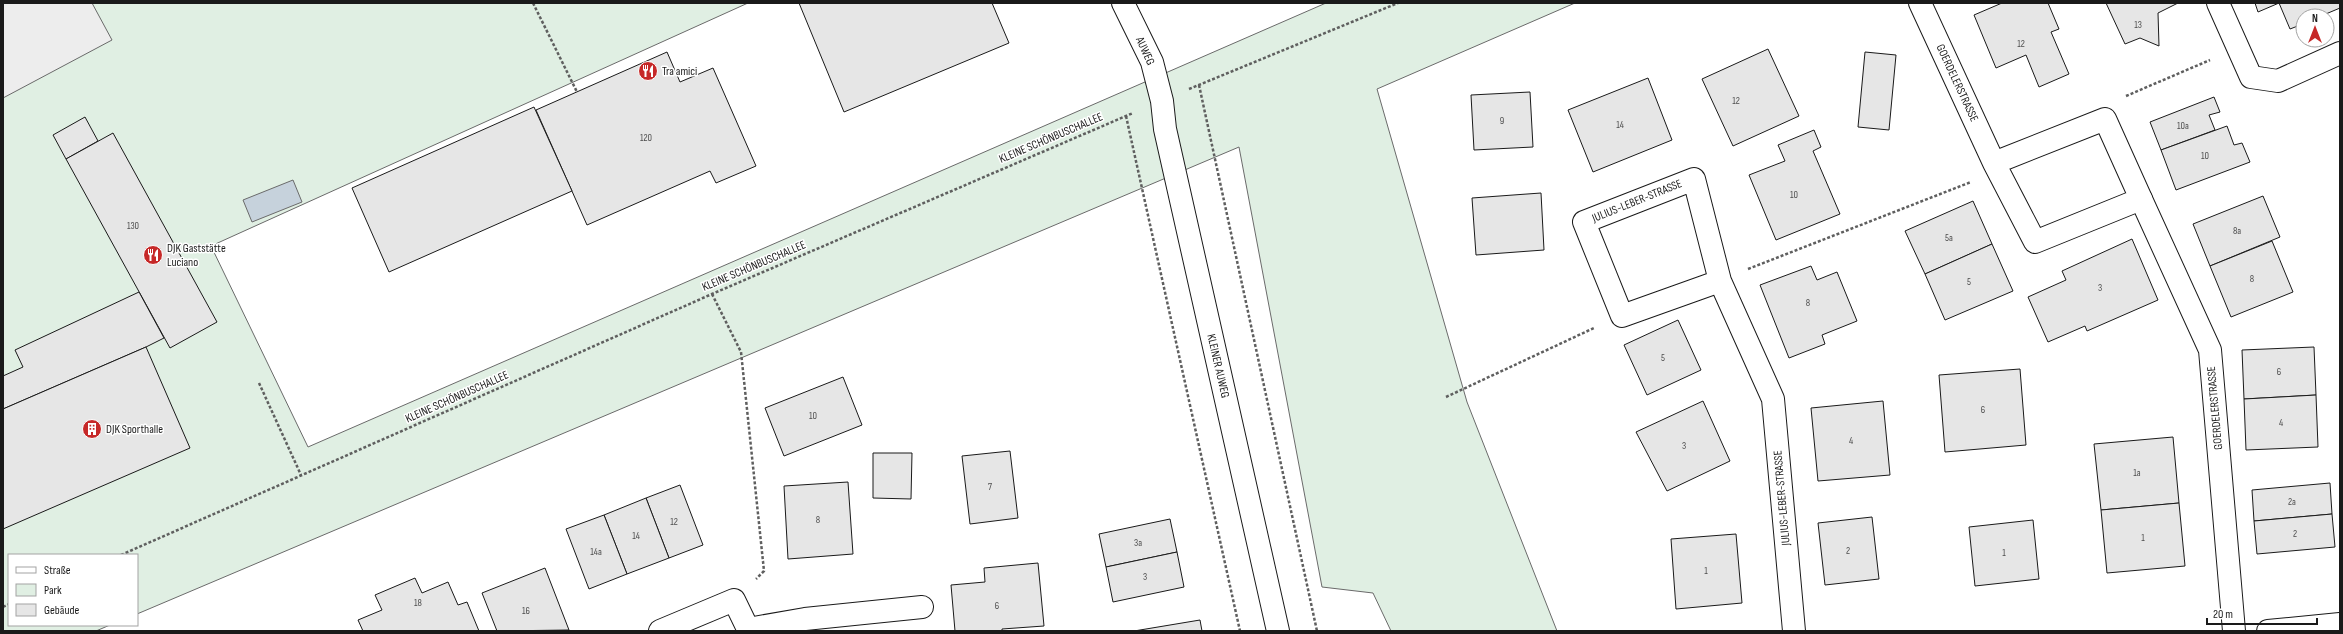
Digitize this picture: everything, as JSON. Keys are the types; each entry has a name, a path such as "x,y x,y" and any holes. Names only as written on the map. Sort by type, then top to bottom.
{"street":[{"name":"AUWEG","path":"1123,3 1152,62 1162,100"},
{"name":"GOERDELERSTRASSE","path":"1920,3 1994,163 2035,242 2141,199"},
{"path":"2218,3 2237,49 2251,77 2278,81 2340,53"},
{"name":"KLEINER AUWEG","path":"1162,100 1165,129 1278,631"},
{"name":"GOERDELERSTRASSE","path":"2105,119 2210,350 2234,631"},
{"path":"1994,163 2105,119"},
{"name":"JULIUS-LEBER-STRASSE","path":"1622,316 1584,222 1694,178 1720,281 1773,399 1794,631"},
{"path":"1622,316 1720,281"},
{"path":"660,631 734,600 748,630 805,619 922,607"},
{"path":"2268,631 2340,624"}],"path":[{"path":"533,3 578,92"},
{"name":"KLEINE SCHÖNBUSCHALLEE","path":"122,554 712,294 1162,100 1398,3"},
{"path":"2105,119 2117,100 2237,49"},
{"path":"1199,85 1317,631"},
{"path":"1126,116 1240,631"},
{"path":"1720,281 1975,180 1994,163"},
{"path":"712,294 741,352 764,572 734,600"},
{"path":"1446,397 1622,316"},
{"path":"259,383 301,475"}],"green space":[{"path":"3,3 748,3 211,246 308,447 1326,3 1575,3 1377,89 1467,402 1557,631 1391,631 1373,593 1322,587 1239,147 138,614 138,554 8,554 8,626 108,626 96,631 3,631"}],"shaded area":[{"path":"3,3 92,3 112,40 3,98"},
{"path":"293,180 302,202 252,222 243,200"}],"building":[{"path":"799,3 992,3 1009,43 844,112"},
{"path":"2002,3 2048,3 2059,29 2051,32 2069,74 2039,87 2026,55 1996,68 1974,15"},
{"path":"2106,3 2178,3 2158,13 2159,46 2140,38 2125,44"},
{"path":"2255,3 2279,3 2258,12"},
{"path":"2279,3 2340,3 2340,8 2335,10 2335,8 2295,8 2295,27 2290,29"},
{"path":"1768,49 1799,116 1733,146 1702,79"},
{"path":"667,52 680,82 713,68 756,166 716,183 710,171 587,225 536,110"},
{"path":"1865,52 1896,55 1889,130 1858,127"},
{"path":"1648,78 1672,140 1593,172 1568,110"},
{"path":"1530,92 1533,147 1474,150 1471,95"},
{"path":"2214,97 2220,112 2209,115 2215,130 2161,150 2150,122"},
{"path":"534,107 572,191 389,272 352,188"},
{"path":"85,117 98,141 66,159 53,135"},
{"path":"2227,126 2234,145 2242,143 2250,162 2176,190 2161,150"},
{"path":"1814,130 1821,147 1813,151 1840,214 1776,240 1749,175 1785,161 1778,145"},
{"path":"113,133 217,322 170,348 66,159"},
{"path":"1541,193 1544,250 1476,255 1472,198"},
{"path":"2263,196 2280,237 2210,266 2193,224"},
{"path":"1973,201 1992,244 1925,274 1905,231"},
{"path":"2132,239 2158,300 2087,331 2085,326 2048,342 2028,297 2066,280 2062,271"},
{"path":"2272,241 2293,292 2231,317 2210,266"},
{"path":"1992,244 2013,291 1945,320 1925,274"},
{"path":"1811,266 1817,280 1837,272 1857,321 1822,335 1825,344 1789,358 1760,285"},
{"path":"139,292 164,338 3,409 3,376 23,367 15,350"},
{"path":"1678,320 1701,370 1647,395 1624,345"},
{"name":"DJK Sporthalle","path":"146,347 190,448 3,529 3,409"},
{"path":"2314,347 2316,395 2244,399 2242,350"},
{"path":"2020,369 2026,445 1945,452 1939,375"},
{"path":"843,377 862,425 784,456 765,408"},
{"path":"2316,395 2318,447 2246,450 2244,399"},
{"path":"1703,401 1730,461 1667,491 1636,432"},
{"path":"1883,401 1890,475 1818,481 1811,408"},
{"path":"2173,437 2179,503 2101,510 2094,444"},
{"path":"1010,451 1018,518 970,524 962,456"},
{"path":"873,453 912,453 911,499 873,498"},
{"path":"848,482 853,554 788,559 784,486"},
{"path":"2330,483 2332,514 2254,521 2252,490"},
{"path":"680,485 703,545 669,558 646,498"},
{"path":"646,498 669,558 627,574 604,515"},
{"path":"2179,503 2185,566 2107,573 2101,510"},
{"path":"2332,514 2335,547 2257,554 2254,521"},
{"path":"604,515 627,574 589,589 566,529"},
{"path":"1872,517 1879,579 1825,585 1818,523"},
{"path":"1170,519 1177,552 1106,567 1099,534"},
{"path":"2033,520 2039,579 1975,586 1969,527"},
{"path":"1736,534 1742,603 1676,609 1671,539"},
{"path":"1177,552 1184,587 1113,602 1106,567"},
{"path":"1038,563 1044,626 1002,629 1002,631 955,631 951,585 985,582 984,568"},
{"path":"545,568 569,630 497,631 482,593"},
{"path":"415,578 422,593 448,582 458,605 467,602 479,631 363,631 358,620 382,610 375,595"},
{"path":"1200,620 1202,631 1134,631"}],"place":[{"name":"Tra amici","path":"648,71"},
{"name":"DJK Gaststätte Luciano","path":"153,255"},
{"name":"DJK Sporthalle","path":"92,429"}]}
